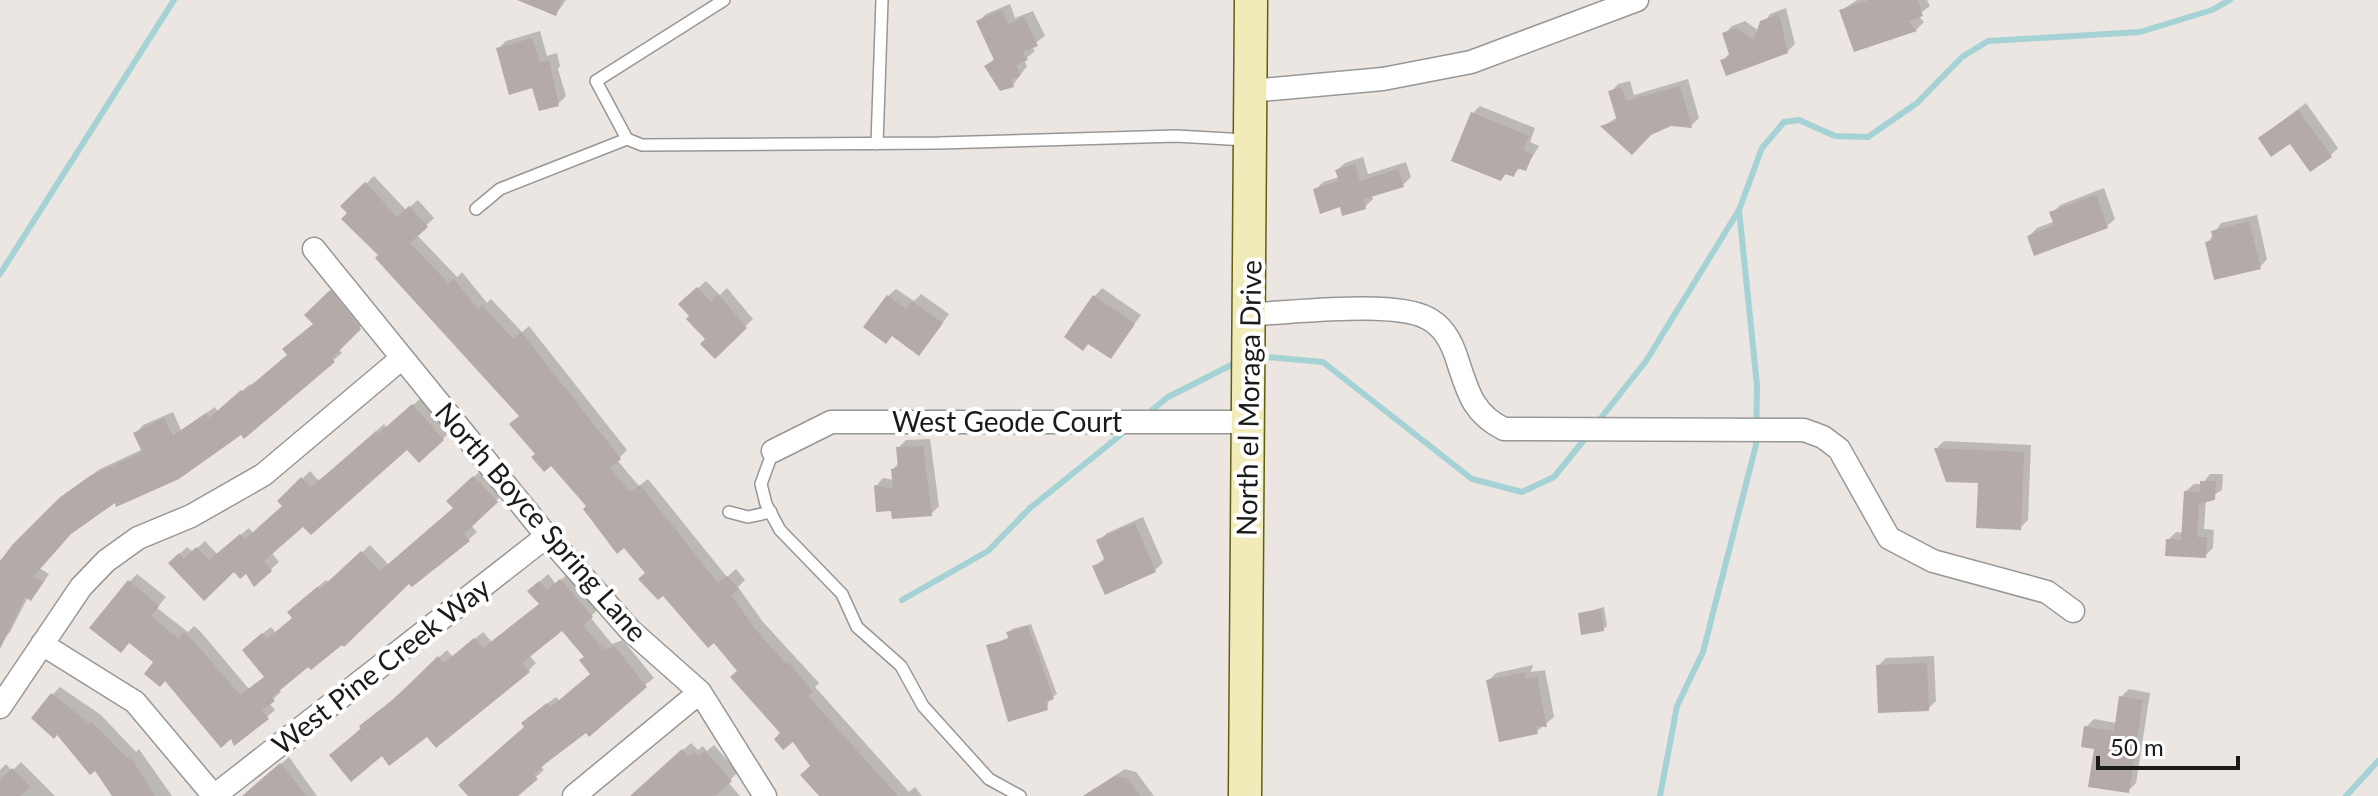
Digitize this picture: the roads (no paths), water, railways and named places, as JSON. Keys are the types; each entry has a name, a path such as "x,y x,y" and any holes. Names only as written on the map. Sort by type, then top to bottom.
{"street":[{"name":"North el Moraga Drive","path":"1245,796 1251,0"},
{"path":"1250,91 1383,79 1471,62 1637,0"},
{"name":"North Boyce Spring Lane","path":"314,249 547,536 630,630 700,692 765,796"},
{"path":"1251,314 1380,309 1427,318 1443,331 1455,350 1474,406 1485,420 1504,429 1804,430 1823,437 1839,449 1889,538 1933,561 2047,592 2073,611"},
{"path":"0,707 81,587 106,561 138,538 191,516 263,475 402,358"},
{"name":"West Geode Court","path":"773,451 831,422 1249,422"},
{"name":"West Pine Creek Way","path":"214,796 547,536"},
{"path":"42,644 135,702 214,796"},
{"path":"574,796 700,692"}],"lane":[{"path":"724,0 596,81 627,139 642,145 877,144 1176,136 1250,140"},
{"path":"877,144 882,0"},
{"path":"476,209 500,189 627,139"},
{"path":"773,451 761,484 780,530 842,594 857,627 901,666 923,706 989,779 1020,796"},
{"path":"729,512 748,517 771,512"}],"waterway":[{"path":"0,274 174,0"},
{"path":"1660,796 1677,706 1703,652 1756,445 1757,385 1739,210 1762,148 1784,122 1799,120 1835,136 1868,137 1917,103 1962,57 1988,41 2140,32 2212,10 2230,0"},
{"path":"1597,423 1646,361 1739,210"},
{"path":"1257,356 1323,362 1472,479 1522,492 1554,477 1588,435"},
{"path":"1146,415 1168,397 1239,361"},
{"path":"902,600 988,551 1030,508 1128,429"},
{"path":"2346,796 2378,761"}]}
